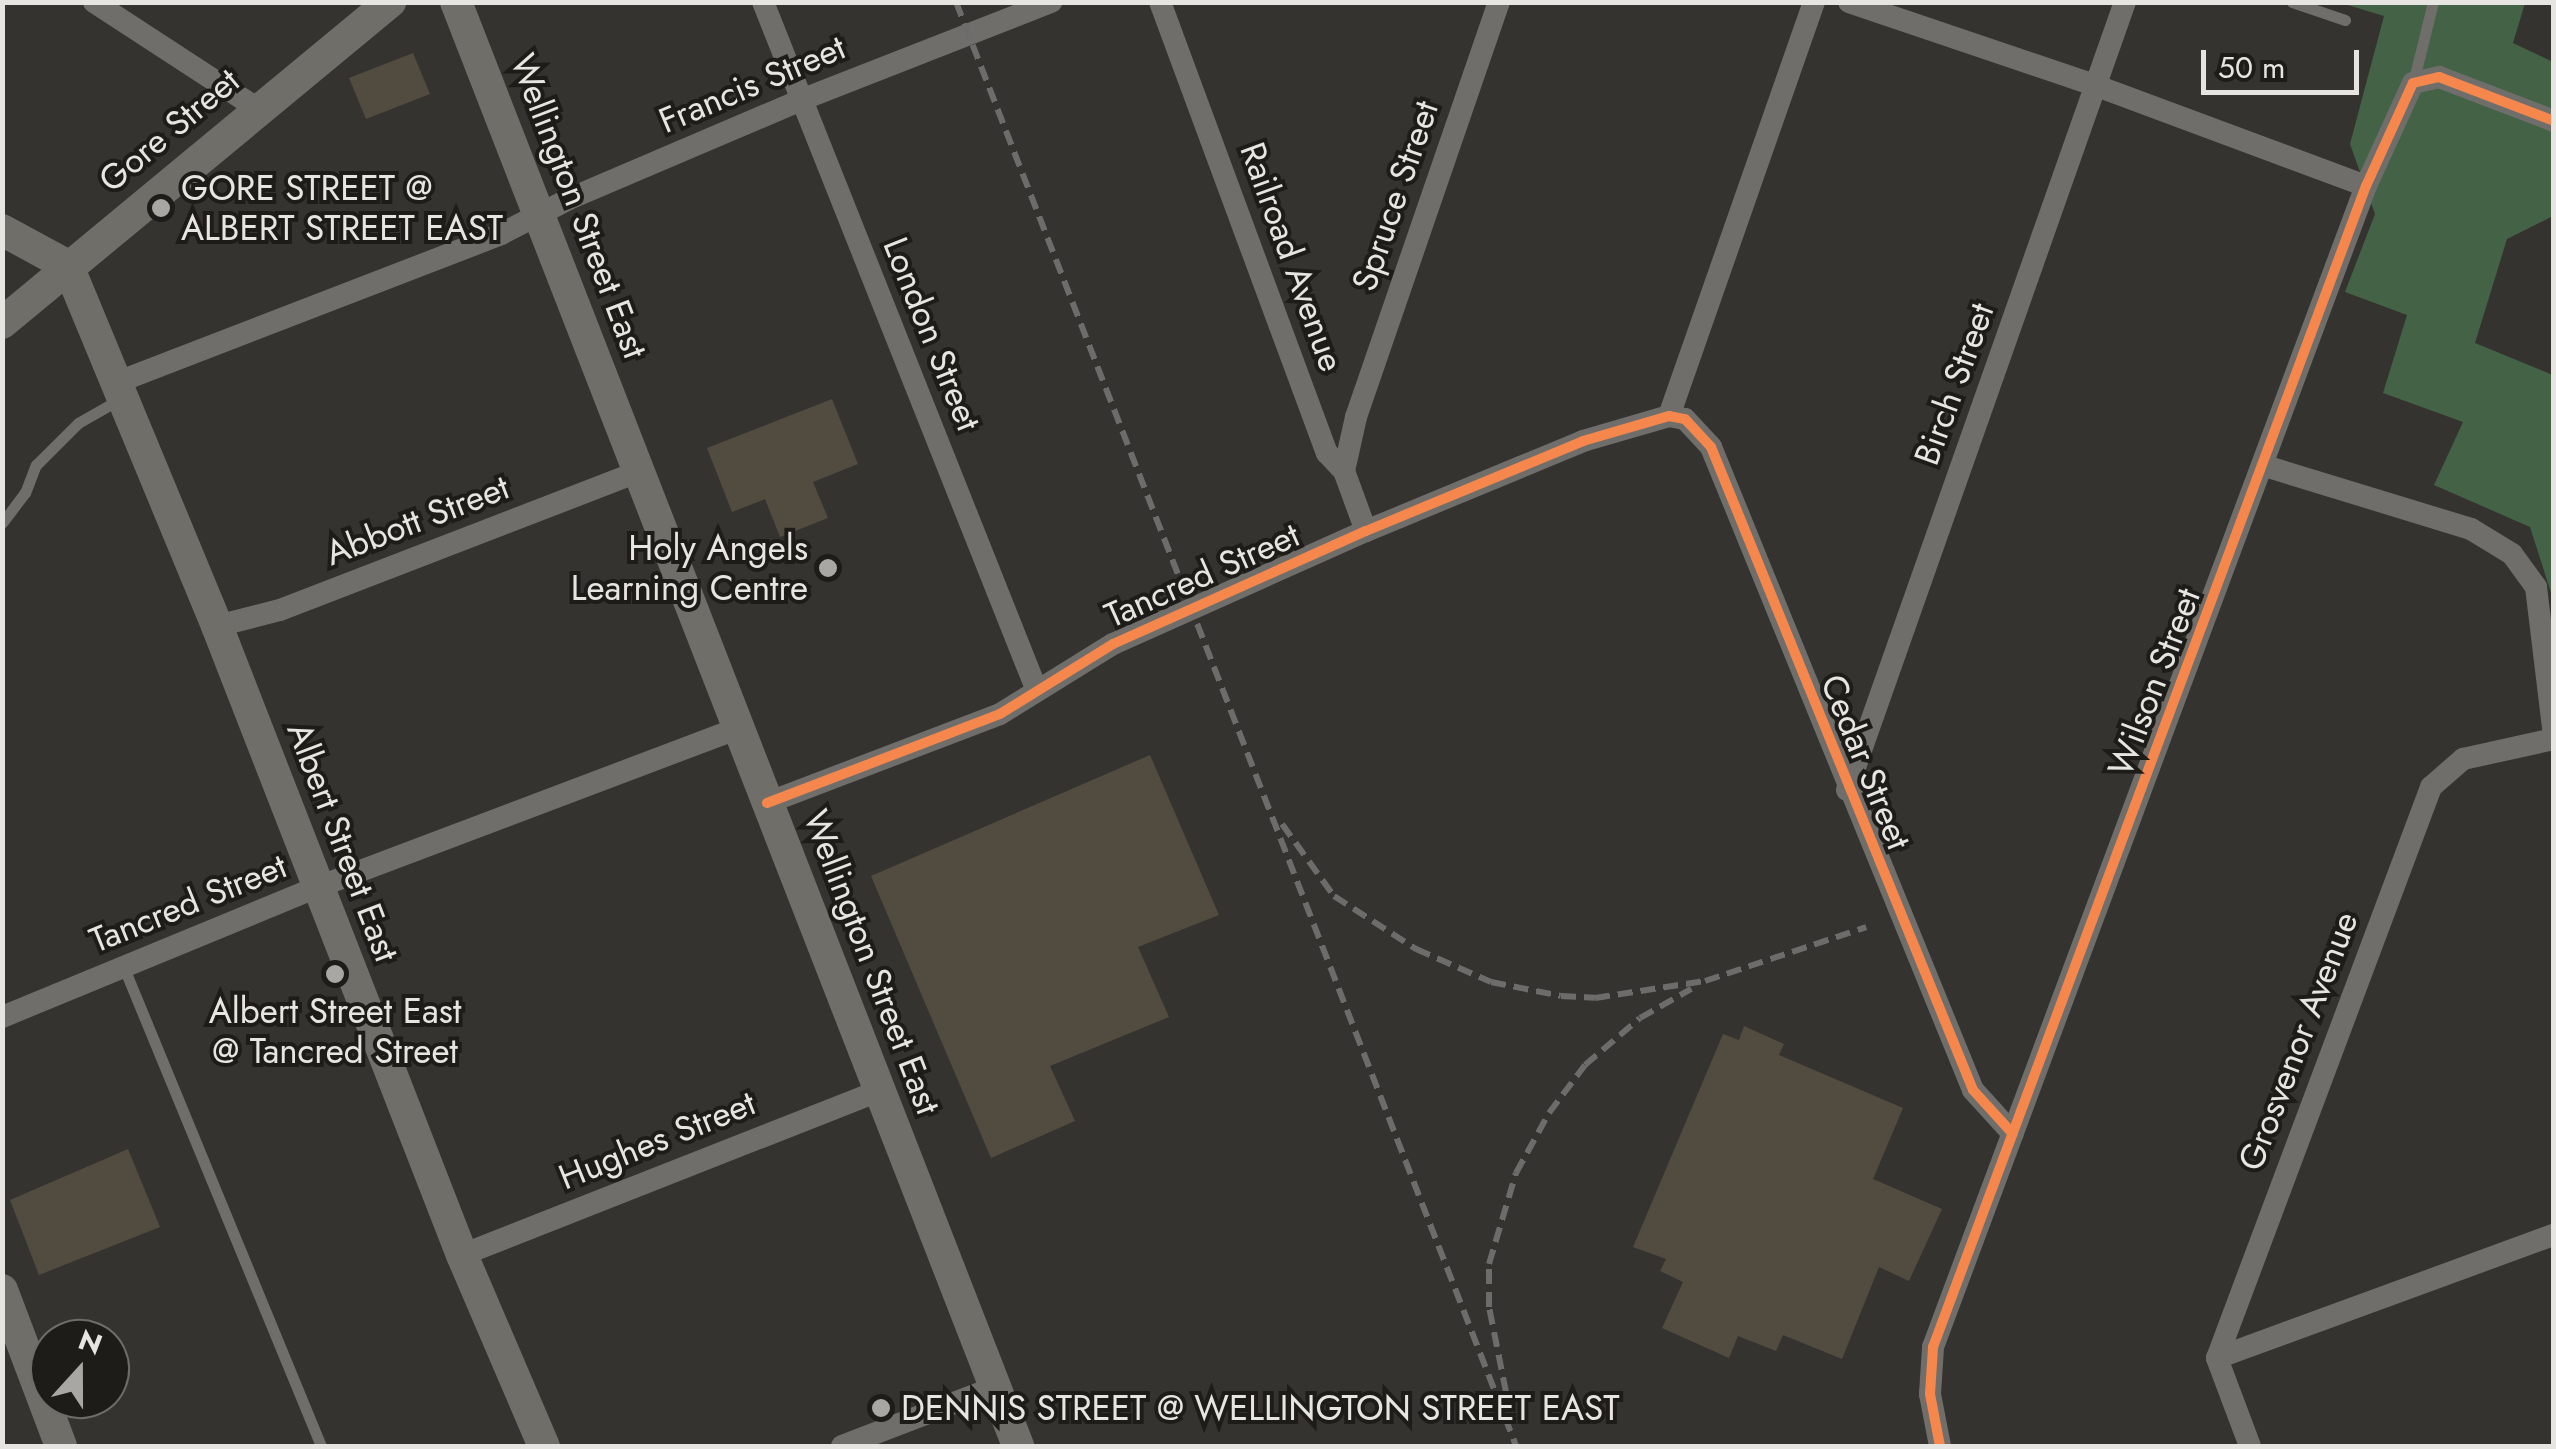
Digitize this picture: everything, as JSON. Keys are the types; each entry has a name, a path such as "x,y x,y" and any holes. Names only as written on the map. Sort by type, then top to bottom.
{"main road":[{"name":"Gore Street","path":"2,323 390,2"},
{"name":"Wellington Street East","path":"456,2 1018,1446"},
{"path":"2,230 68,266"},
{"name":"Albert Street East","path":"68,266 216,626 462,1255 544,1446"},
{"path":"2,1290 60,1446"}],"street":[{"path":"94,2 258,108"},
{"name":"London Street","path":"763,2 1036,691"},
{"name":"Francis Street","path":"121,389 501,234 801,100 1050,2"},
{"name":"Railroad Avenue","path":"1160,2 1327,453 1344,470 1366,532"},
{"name":"Spruce Street","path":"1344,470 1356,418 1499,2"},
{"path":"1669,416 1814,2"},
{"path":"1849,2 2097,86 2366,186"},
{"name":"Birch Street","path":"1847,790 2126,2"},
{"path":"2413,83 2439,78 2554,121"},
{"name":"Wilson Street","path":"1940,1446 1930,1394 1933,1347 2265,466 2366,186 2413,83"},
{"name":"Tancred Street","path":"767,803 1000,714 1113,644 1366,532 1583,441 1669,416"},
{"name":"Cedar Street","path":"1669,416 1685,419 1710,447 1847,790 1973,1090 2013,1134"},
{"path":"2265,466 2472,529 2512,554 2536,587 2554,738"},
{"name":"Abbott Street","path":"216,626 280,610 640,471"},
{"name":"Tancred Street","path":"2,1017 318,888 737,729"},
{"name":"Grosvenor Avenue","path":"2217,1358 2431,787 2463,759 2554,738"},
{"name":"Hughes Street","path":"462,1255 878,1091"},
{"path":"2250,1446 2217,1358 2554,1235"},
{"path":"842,1446 996,1387"}],"lane":[{"path":"2292,2 2344,20"},
{"path":"2413,83 2433,2"},
{"path":"2,523 25,492 36,465 78,423 121,389"},
{"path":"124,968 321,1446"}],"green space":[{"path":"2341,3 2525,3 2513,43 2553,62 2553,216 2507,239 2475,343 2553,375 2553,599 2530,527 2434,485 2463,422 2383,393 2407,315 2345,292 2375,214 2350,144 2384,16"}],"building":[{"path":"413,53 430,94 366,119 349,78"},
{"path":"832,399 858,464 813,482 828,518 780,537 765,499 732,512 707,448"},
{"path":"1150,755 1219,915 1138,947 1169,1017 1050,1066 1075,1121 991,1158 871,876"},
{"path":"1744,1026 1784,1044 1779,1055 1903,1108 1873,1179 1942,1209 1909,1281 1879,1267 1842,1359 1783,1335 1776,1351 1738,1336 1729,1358 1662,1328 1683,1282 1660,1271 1666,1259 1633,1247 1723,1034 1739,1040"},
{"path":"128,1149 160,1227 39,1275 10,1200"}],"railway":[{"path":"956,2 1516,1446"},
{"path":"1282,824 1334,896 1416,949 1491,982 1561,996 1595,998 1705,981 1866,927"},
{"path":"1506,1392 1489,1307 1489,1264 1516,1173 1549,1113 1585,1065 1640,1018 1691,989"}],"cycle path":[{"path":"1940,1446 1930,1394 1933,1347 2366,186 2413,83 2439,77 2554,121"},
{"path":"767,803 1000,714 1113,644 1366,531 1583,441 1669,416 1685,419 1711,447 1973,1090 2013,1134"}],"place":[{"name":"GORE STREET @ ALBERT STREET EAST","path":"161,208"},
{"name":"Holy Angels Learning Centre","path":"828,568"},
{"name":"Albert Street East @ Tancred Street","path":"335,974"},
{"name":"DENNIS STREET @ WELLINGTON STREET EAST","path":"881,1408"}]}
